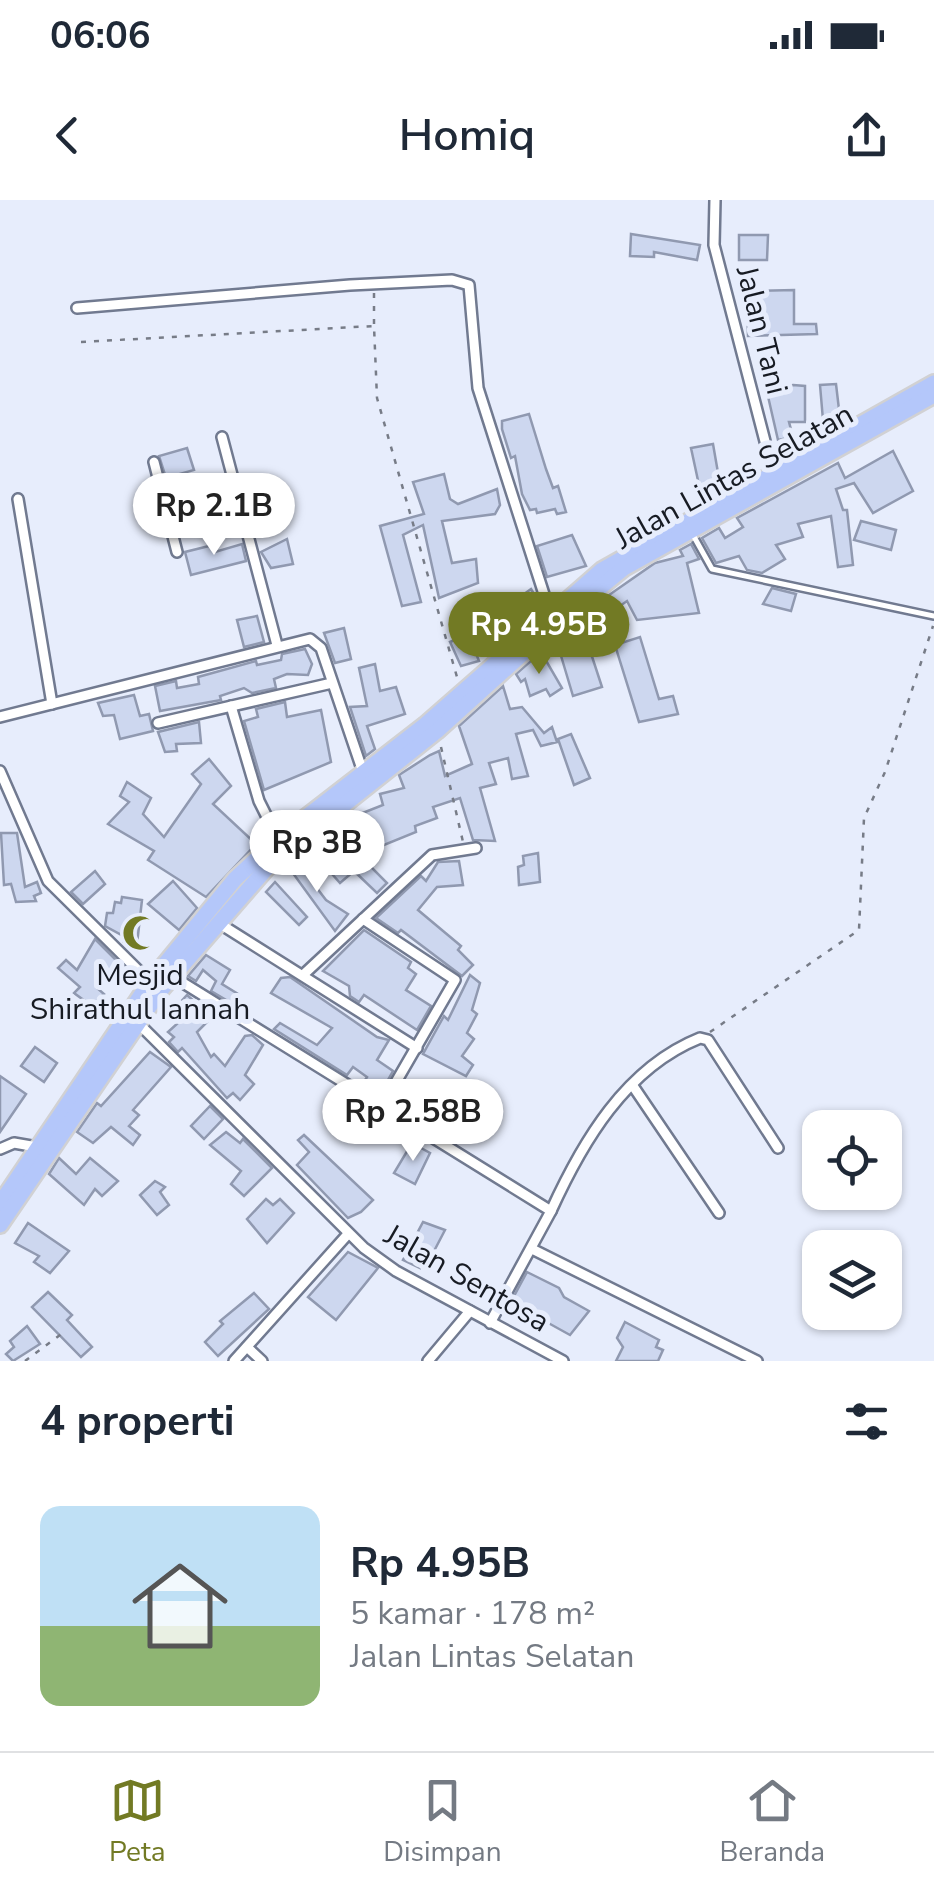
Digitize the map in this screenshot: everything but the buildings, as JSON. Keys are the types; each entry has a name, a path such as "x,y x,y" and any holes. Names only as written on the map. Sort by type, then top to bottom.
{"highway":[{"name":"Jalan Lintas Selatan","path":"0,1204 37,1147 217,922 290,846 438,731 468,693 550,612 633,549 934,383"},
{"name":"Jalan Lintas Selatan","path":"0,1225 55,1129 150,982 235,879 278,840 616,574 934,395"}],"street":[{"name":"Jalan Tani","path":"715,200 714,245 773,472"},
{"path":"77,308 374,284 452,280 469,285 478,388 550,612"},
{"path":"222,437 277,645"},
{"path":"154,462 177,552"},
{"path":"18,499 52,704"},
{"path":"172,528 242,508"},
{"path":"0,717 310,639 317,642 363,772"},
{"path":"158,723 332,683"},
{"path":"232,706 259,802 278,840"},
{"path":"0,771 48,882 150,982"},
{"path":"303,975 432,855 471,849"},
{"path":"362,919 454,978 381,1108"},
{"path":"217,922 417,1048"},
{"path":"172,976 550,1211"},
{"name":"Jalan Sentosa","path":"137,1022 348,1234 396,1271 563,1361"},
{"path":"490,1322 588,1136 634,1086 700,1038 708,1040 778,1148"},
{"path":"634,1086 720,1213"},
{"path":"0,1149 14,1143 37,1147"},
{"path":"234,1361 348,1234"},
{"path":"532,1248 757,1361"},
{"path":"428,1361 470,1311"},
{"path":"247,1347 262,1361"}],"lane":[{"path":"691,531 712,569 934,619"}],"path":[{"path":"374,284 377,398 416,536 468,693"},
{"path":"81,342 374,326"},
{"path":"700,1038 859,930 864,818 884,772 934,619"},
{"path":"438,731 471,849"},
{"path":"25,1361 64,1332"}],"place":[{"name":"Mesjid Shirathul Iannah","path":"140,933"}]}
